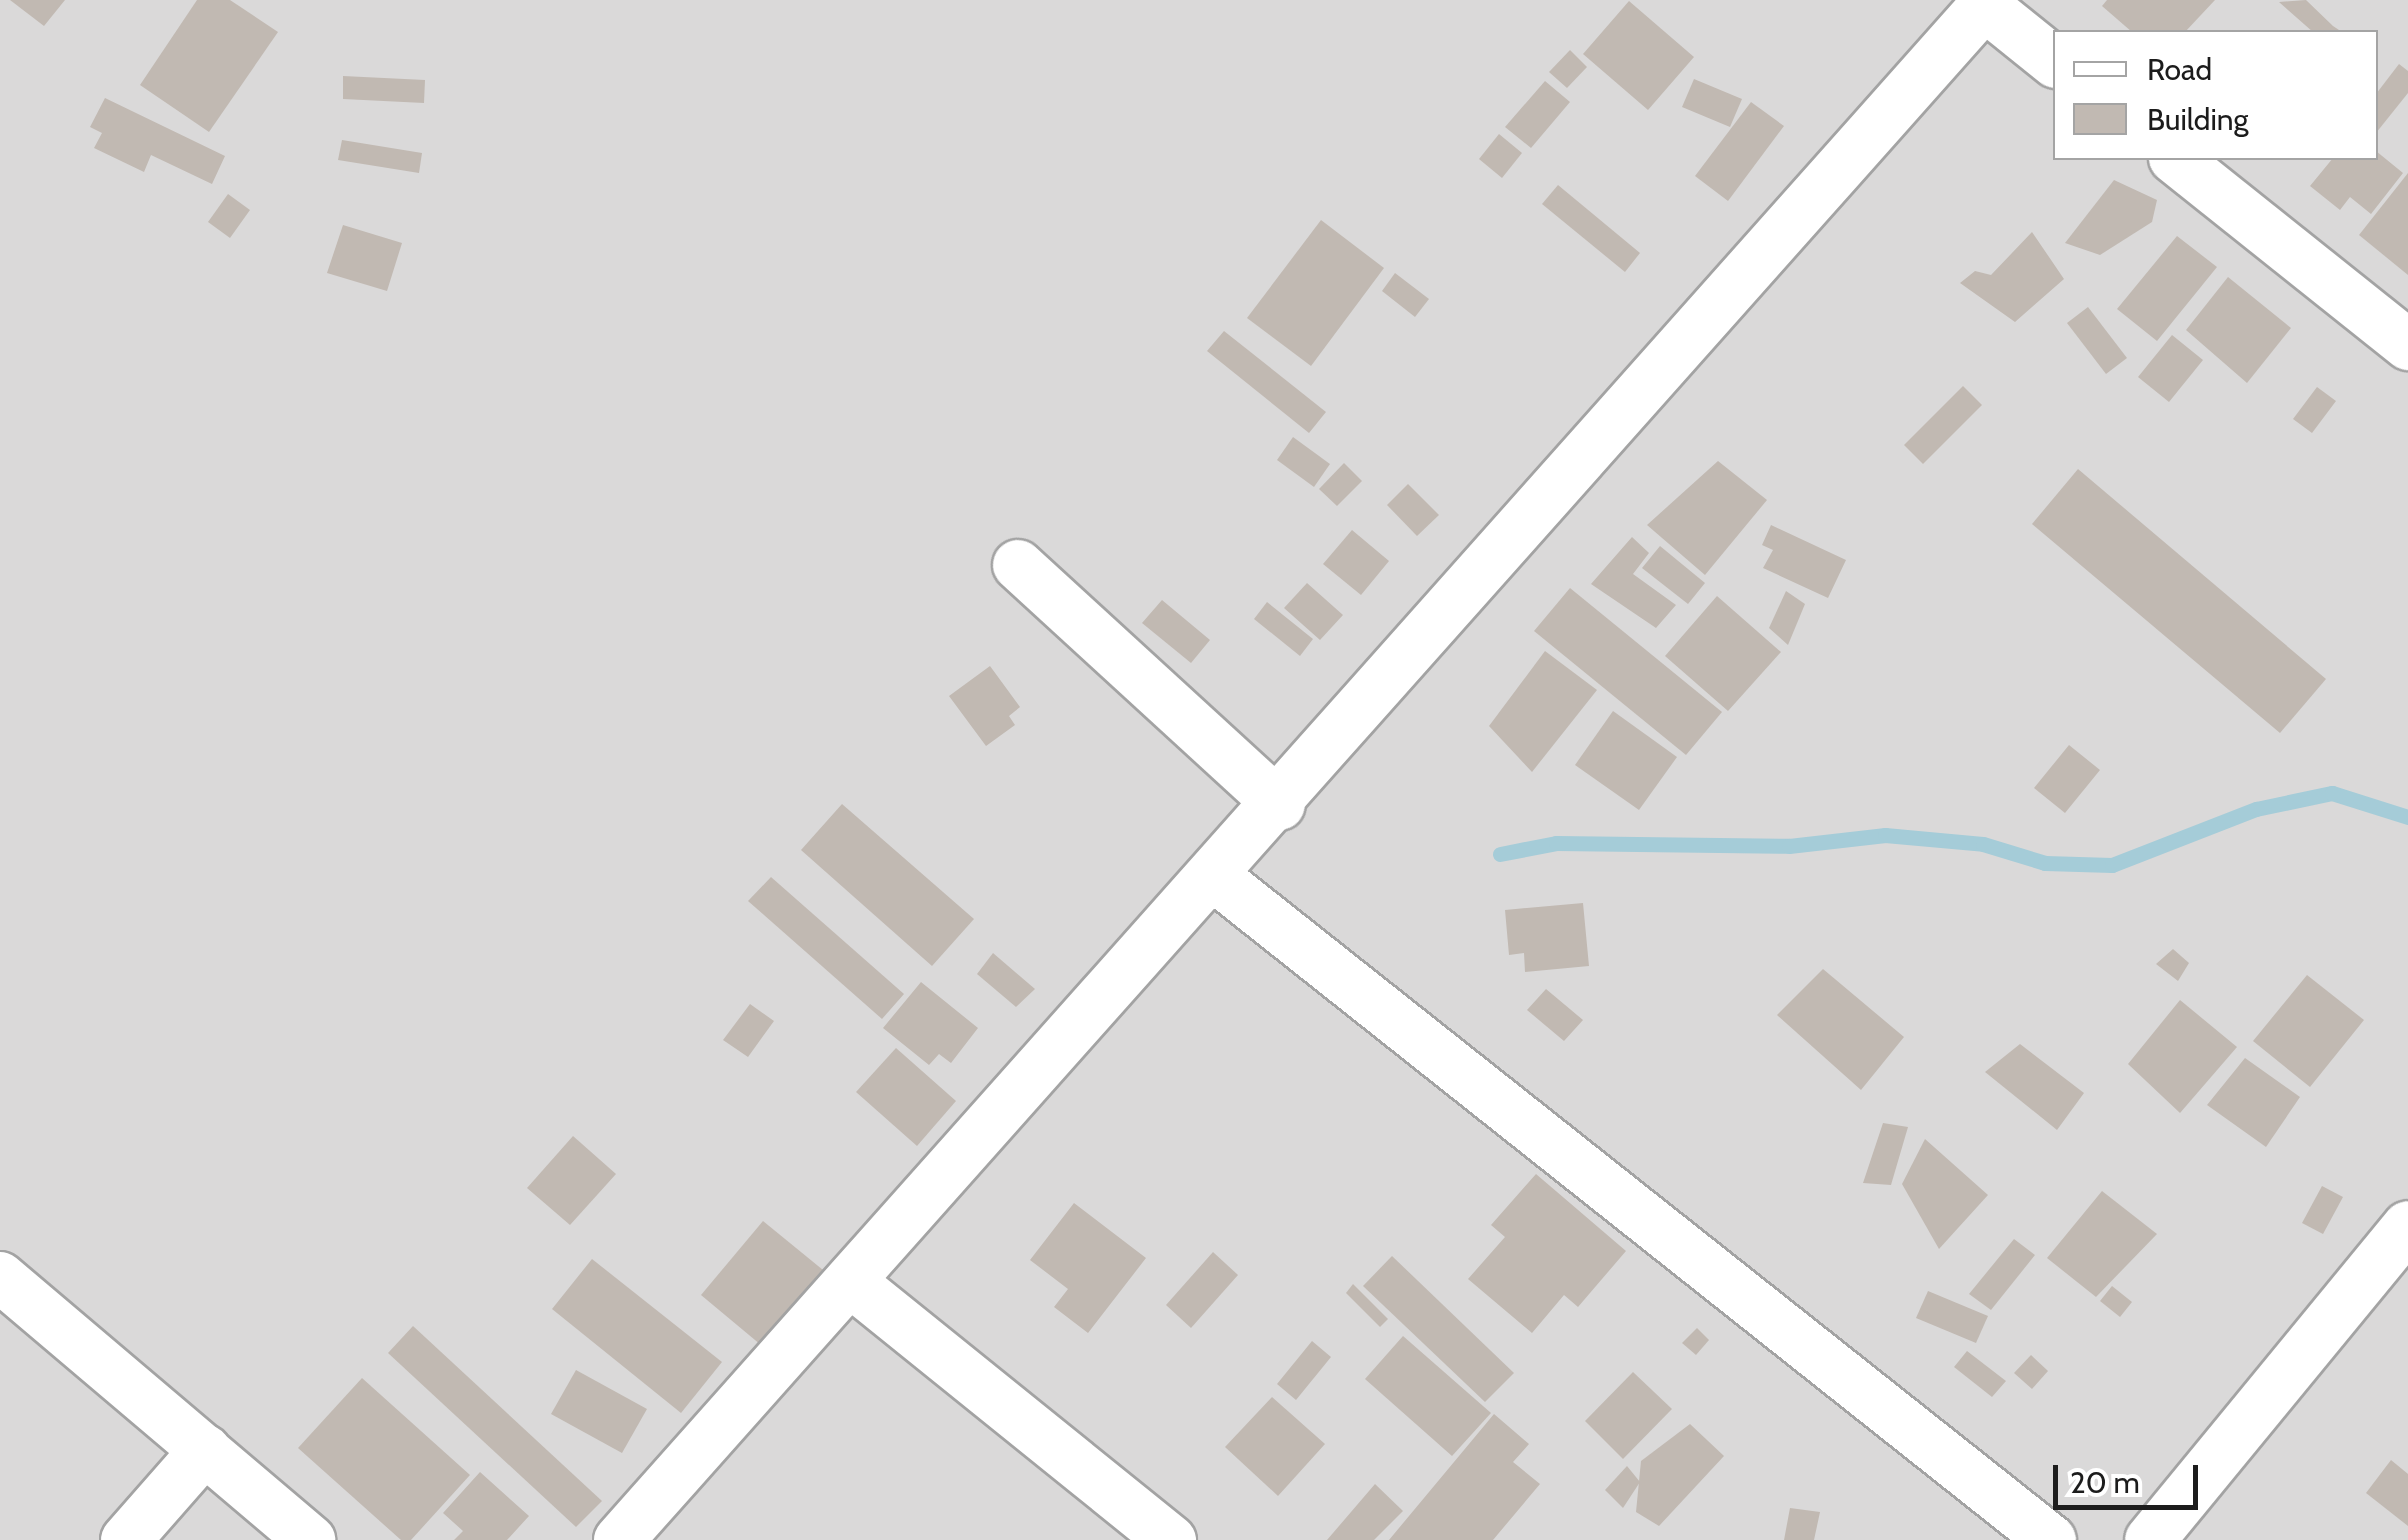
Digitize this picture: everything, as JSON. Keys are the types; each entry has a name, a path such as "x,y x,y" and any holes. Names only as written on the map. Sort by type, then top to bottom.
{"street":[{"path":"619,1540 1280,805 1987,3 2053,59"},
{"path":"2176,160 2408,346"},
{"path":"1018,565 1280,805"},
{"path":"1215,877 2051,1540"},
{"path":"2150,1540 2408,1226"},
{"path":"0,1277 310,1540"},
{"path":"852,1283 1171,1540"},
{"path":"126,1540 204,1450"}],"shaded area":[{"path":"0,0 2408,0 2408,1540 0,1540"}],"building":[{"path":"10,0 65,0 44,26"},
{"path":"197,0 230,0 278,32 209,132 140,85"},
{"path":"2107,0 2215,0 2187,30 2130,30 2102,6"},
{"path":"2306,0 2339,30 2311,30 2279,2"},
{"path":"1629,1 1694,57 1648,110 1583,54"},
{"path":"1570,50 1587,67 1567,88 1549,72"},
{"path":"2399,64 2408,71 2408,93 2378,130 2378,91"},
{"path":"343,76 425,80 424,103 343,99"},
{"path":"1694,79 1742,99 1730,127 1682,107"},
{"path":"1545,81 1570,102 1531,148 1505,127"},
{"path":"105,98 225,156 212,184 151,155 144,172 94,148 102,133 90,127"},
{"path":"1751,102 1784,126 1728,201 1695,176"},
{"path":"1499,134 1522,153 1502,178 1479,159"},
{"path":"342,140 422,153 419,173 338,160"},
{"path":"2378,153 2403,173 2371,214 2350,197 2340,210 2310,186 2331,160 2378,160"},
{"path":"2408,173 2408,275 2359,235"},
{"path":"2114,180 2157,200 2152,222 2100,255 2065,243"},
{"path":"1558,185 1640,253 1625,272 1542,204"},
{"path":"228,194 250,210 230,238 208,222"},
{"path":"1321,220 1384,268 1311,366 1247,318"},
{"path":"343,225 402,243 387,291 327,273"},
{"path":"2032,232 2064,279 2015,322 1960,283 1975,271 1991,275"},
{"path":"2177,236 2217,267 2157,341 2117,309"},
{"path":"1395,273 1429,299 1415,317 1382,291"},
{"path":"2228,277 2291,328 2247,383 2186,330"},
{"path":"2088,307 2127,358 2106,374 2067,323"},
{"path":"1224,331 1326,412 1309,433 1207,351"},
{"path":"2172,335 2203,360 2169,402 2138,377"},
{"path":"1963,386 1982,405 1923,464 1904,445"},
{"path":"2317,387 2336,401 2312,433 2293,419"},
{"path":"1293,437 1330,464 1314,487 1277,460"},
{"path":"1718,461 1767,500 1705,575 1647,525"},
{"path":"1344,463 1362,481 1337,506 1319,489"},
{"path":"2078,469 2326,679 2280,733 2032,524"},
{"path":"1408,484 1439,515 1417,536 1387,505"},
{"path":"1771,525 1846,560 1828,598 1763,568 1773,550 1762,545"},
{"path":"1352,530 1389,561 1361,595 1323,564"},
{"path":"1632,537 1649,553 1633,574 1676,605 1656,628 1591,584"},
{"path":"1660,546 1705,583 1688,604 1642,568"},
{"path":"1307,583 1343,615 1320,640 1284,608"},
{"path":"1570,588 1722,712 1686,755 1534,631"},
{"path":"1786,591 1805,604 1788,645 1769,628"},
{"path":"1717,596 1781,652 1728,711 1665,656"},
{"path":"1162,600 1210,640 1191,663 1142,623"},
{"path":"1267,602 1313,639 1300,656 1254,619"},
{"path":"1545,651 1597,690 1532,772 1489,726"},
{"path":"990,666 1020,707 1009,716 1015,725 986,746 949,696"},
{"path":"1613,711 1677,757 1639,810 1575,765"},
{"path":"2069,745 2100,770 2065,813 2034,788"},
{"path":"842,804 974,919 932,966 801,850"},
{"path":"771,877 904,994 882,1019 748,901"},
{"path":"1583,903 1589,966 1525,972 1524,953 1509,955 1505,910"},
{"path":"2173,949 2189,963 2178,981 2156,964"},
{"path":"993,953 1035,989 1016,1007 977,974"},
{"path":"1823,969 1904,1037 1861,1090 1777,1015"},
{"path":"2307,975 2364,1020 2310,1087 2253,1041"},
{"path":"921,982 978,1028 951,1063 939,1054 929,1065 883,1028"},
{"path":"1546,989 1583,1020 1564,1041 1527,1010"},
{"path":"2180,1000 2237,1047 2180,1113 2128,1064"},
{"path":"750,1004 774,1021 748,1057 723,1040"},
{"path":"2020,1044 2084,1093 2057,1130 1985,1072"},
{"path":"896,1048 956,1101 917,1146 856,1092"},
{"path":"2245,1058 2300,1097 2266,1147 2207,1105"},
{"path":"1883,1123 1908,1127 1891,1185 1863,1183"},
{"path":"573,1136 616,1174 570,1225 527,1188"},
{"path":"1925,1139 1988,1195 1939,1249 1902,1184"},
{"path":"1536,1174 1626,1251 1578,1307 1564,1295 1532,1333 1468,1279 1505,1237 1491,1225"},
{"path":"2322,1186 2343,1197 2323,1234 2302,1223"},
{"path":"2102,1191 2157,1234 2096,1297 2047,1258"},
{"path":"1074,1203 1146,1258 1088,1333 1054,1307 1068,1289 1030,1260"},
{"path":"763,1221 823,1270 761,1345 701,1295"},
{"path":"2014,1239 2035,1255 1991,1310 1969,1294"},
{"path":"1213,1252 1238,1275 1191,1328 1166,1305"},
{"path":"1392,1256 1514,1373 1485,1402 1363,1286"},
{"path":"592,1259 722,1362 681,1413 552,1309"},
{"path":"1353,1284 1388,1319 1380,1327 1346,1293"},
{"path":"2112,1286 2132,1302 2120,1317 2100,1301"},
{"path":"1928,1291 1988,1316 1976,1343 1916,1318"},
{"path":"413,1326 602,1501 576,1527 388,1353"},
{"path":"1697,1328 1709,1340 1696,1355 1682,1343"},
{"path":"1403,1336 1491,1413 1452,1456 1365,1379"},
{"path":"1312,1341 1331,1357 1296,1400 1277,1384"},
{"path":"1967,1351 2006,1381 1992,1397 1954,1367"},
{"path":"2031,1355 2048,1371 2032,1389 2014,1373"},
{"path":"576,1370 647,1409 622,1453 551,1414"},
{"path":"1633,1372 1672,1409 1623,1459 1585,1421"},
{"path":"362,1378 470,1475 411,1540 401,1540 298,1448"},
{"path":"1272,1397 1325,1444 1278,1496 1225,1447"},
{"path":"1494,1414 1529,1444 1513,1462 1540,1484 1493,1540 1389,1540"},
{"path":"1690,1424 1724,1456 1659,1526 1636,1512 1641,1461"},
{"path":"2391,1460 2408,1474 2408,1526 2366,1493"},
{"path":"1627,1466 1640,1482 1623,1508 1605,1490"},
{"path":"480,1472 529,1516 507,1540 454,1540 463,1531 443,1513"},
{"path":"1375,1484 1403,1511 1374,1540 1327,1540"},
{"path":"1790,1508 1820,1512 1814,1540 1784,1540"}],"waterway":[{"path":"1500,854 1556,843 1789,846 1885,835 1983,844 2045,863 2112,865 2256,809 2332,793 2408,817"}]}
